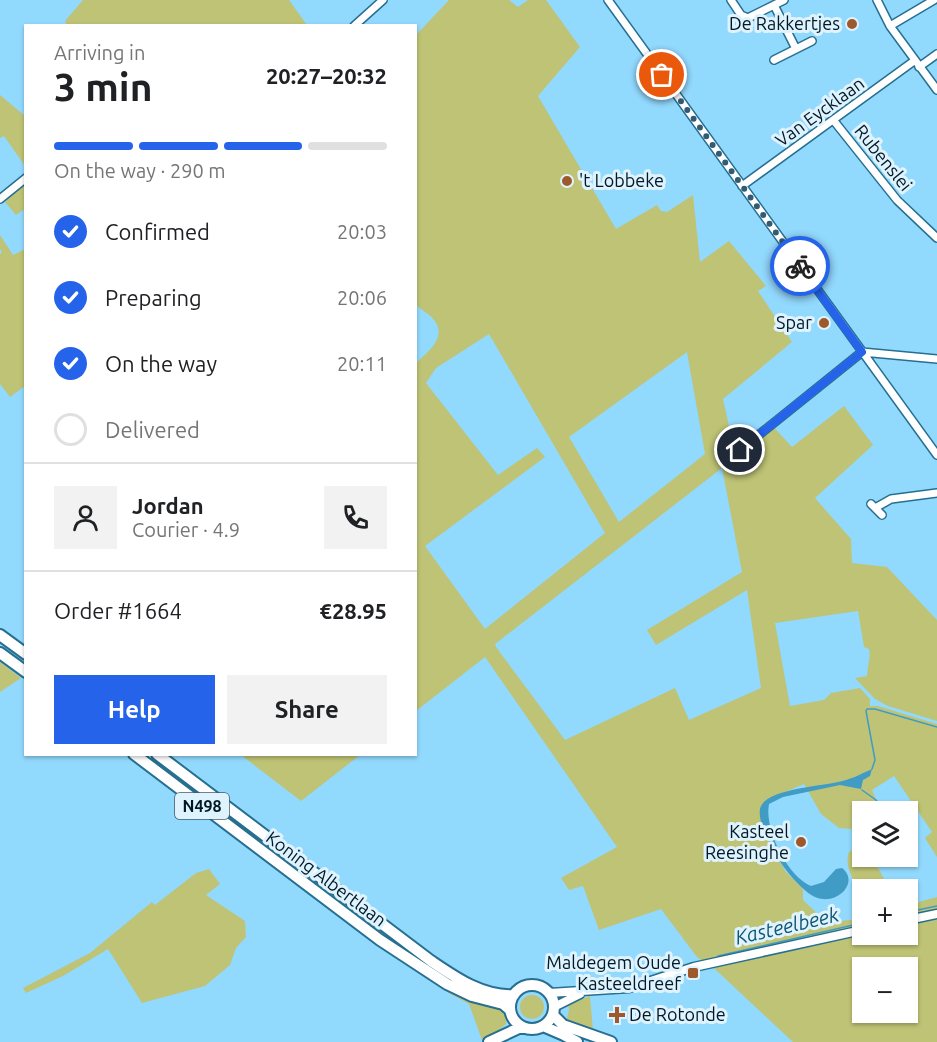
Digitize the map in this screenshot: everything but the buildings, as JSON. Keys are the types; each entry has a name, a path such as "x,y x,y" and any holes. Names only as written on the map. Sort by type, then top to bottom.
{"main road":[{"path":"0,635 24,653"},
{"path":"0,653 24,671"},
{"name":"Koning Albertlaan","path":"137,756 412,962 461,992 503,1004 512,1014"},
{"name":"Koning Albertlaan","path":"160,756 431,961 473,987 502,995 514,995"},
{"path":"488,1042 506,1029 512,1014 514,995 523,987 534,986 549,993 553,1011 563,1025 611,1042"},
{"path":"543,1026 553,1011"},
{"path":"512,1014 521,1026 531,1029 543,1026 577,1042"},
{"path":"488,1042 521,1026"}],"street":[{"path":"356,24 383,0"},
{"path":"608,0 936,452"},
{"path":"730,0 744,18 784,0"},
{"path":"877,0 890,26 937,90"},
{"path":"890,26 934,0"},
{"path":"774,5 796,49"},
{"path":"774,60 812,41"},
{"name":"Van Eycklaan","path":"742,186 917,64 937,54"},
{"name":"Rubenslei","path":"834,121 897,200 937,238"},
{"path":"0,199 24,180"},
{"path":"740,450 862,352 937,359"},
{"path":"882,515 873,506 891,500 937,494"},
{"path":"918,918 937,914"},
{"path":"549,993 629,988 694,967 852,932"},
{"path":"553,1011 565,1000 590,992"}],"green space":[{"path":"83,0 289,0 306,24 66,24 65,21"},
{"path":"449,0 509,0 518,7 528,0 546,0 580,47 538,96 616,229 657,205 661,211 667,212 693,195 700,262 729,241 766,286 758,291 792,342 723,399 734,448 768,421 792,447 844,406 873,445 815,498 851,539 852,563 887,567 937,620 937,721 888,706 875,699 855,678 867,676 870,656 869,649 864,647 858,611 775,623 790,706 824,700 831,693 860,688 870,699 870,706 878,706 937,724 937,857 925,838 932,832 918,811 918,801 911,801 894,776 872,790 877,801 852,801 852,829 839,828 821,814 804,784 766,800 761,822 770,845 786,872 803,889 803,900 822,917 833,921 852,920 852,945 918,945 918,902 937,897 937,1042 793,1042 716,970 697,957 661,909 599,930 583,886 569,890 561,878 617,847 485,657 417,710 417,362 434,344 439,332 438,326 417,306 417,34","holes":["489,334 605,533 485,629 425,546 545,457 537,448 498,475 426,383 436,368","687,352 705,454 619,522 569,437","722,468 742,572 647,630 656,645 747,590 761,688 689,720 675,688 565,740 495,644"]},
{"path":"0,95 24,115 24,165 4,136 0,138"},
{"path":"24,183 24,212 16,215 5,202"},
{"path":"0,235 13,255 24,250 24,387 10,397 0,384 0,254 2,252"},
{"path":"0,662 21,678 0,692"},
{"path":"242,756 359,756 301,801"},
{"path":"852,850 852,867 877,867 884,879 852,879 848,864 849,852"},
{"path":"209,869 220,884 206,895 245,921 246,937 236,948 230,965 205,986 142,1003 108,949 63,976 26,993 23,988 90,953 152,902 155,905 196,873"},
{"path":"449,989 498,1005 507,1013 506,1024 482,1040 469,1004 447,992"},
{"path":"532,995 540,999 544,1007 540,1015 532,1019 524,1015 520,1007 524,999"},
{"path":"590,996 593,1031 566,1022 568,1004"}],"water":[{"path":"872,769 870,776 863,780 861,789 840,785 783,797 769,804 770,826 779,851 802,881 811,886 824,882 836,869 842,868 847,874 846,888 841,894 834,898 817,898 800,886 779,860 762,826 761,806 766,800 784,792 842,781"}],"waterway":[{"name":"Kasteelbeek","path":"872,769 875,760 867,709 875,709 937,727"},
{"name":"Kasteelbeek","path":"862,790 877,801"},
{"name":"Kasteelbeek","path":"918,910 937,906"},
{"name":"Kasteelbeek","path":"718,956 852,925"}],"way so far":[{"path":"662,75 800,266"}],"place":[{"name":"De Rakkertjes","path":"852,24"},
{"name":"'t Lobbeke","path":"567,181"},
{"name":"Spar","path":"824,323"},
{"name":"Kasteel Reesinghe","path":"801,842"},
{"name":"Maldegem Oude Kasteeldreef","path":"693,973"},
{"name":"De Rotonde","path":"617,1015"}],"route":[{"path":"740,450 862,352 800,266"}]}
